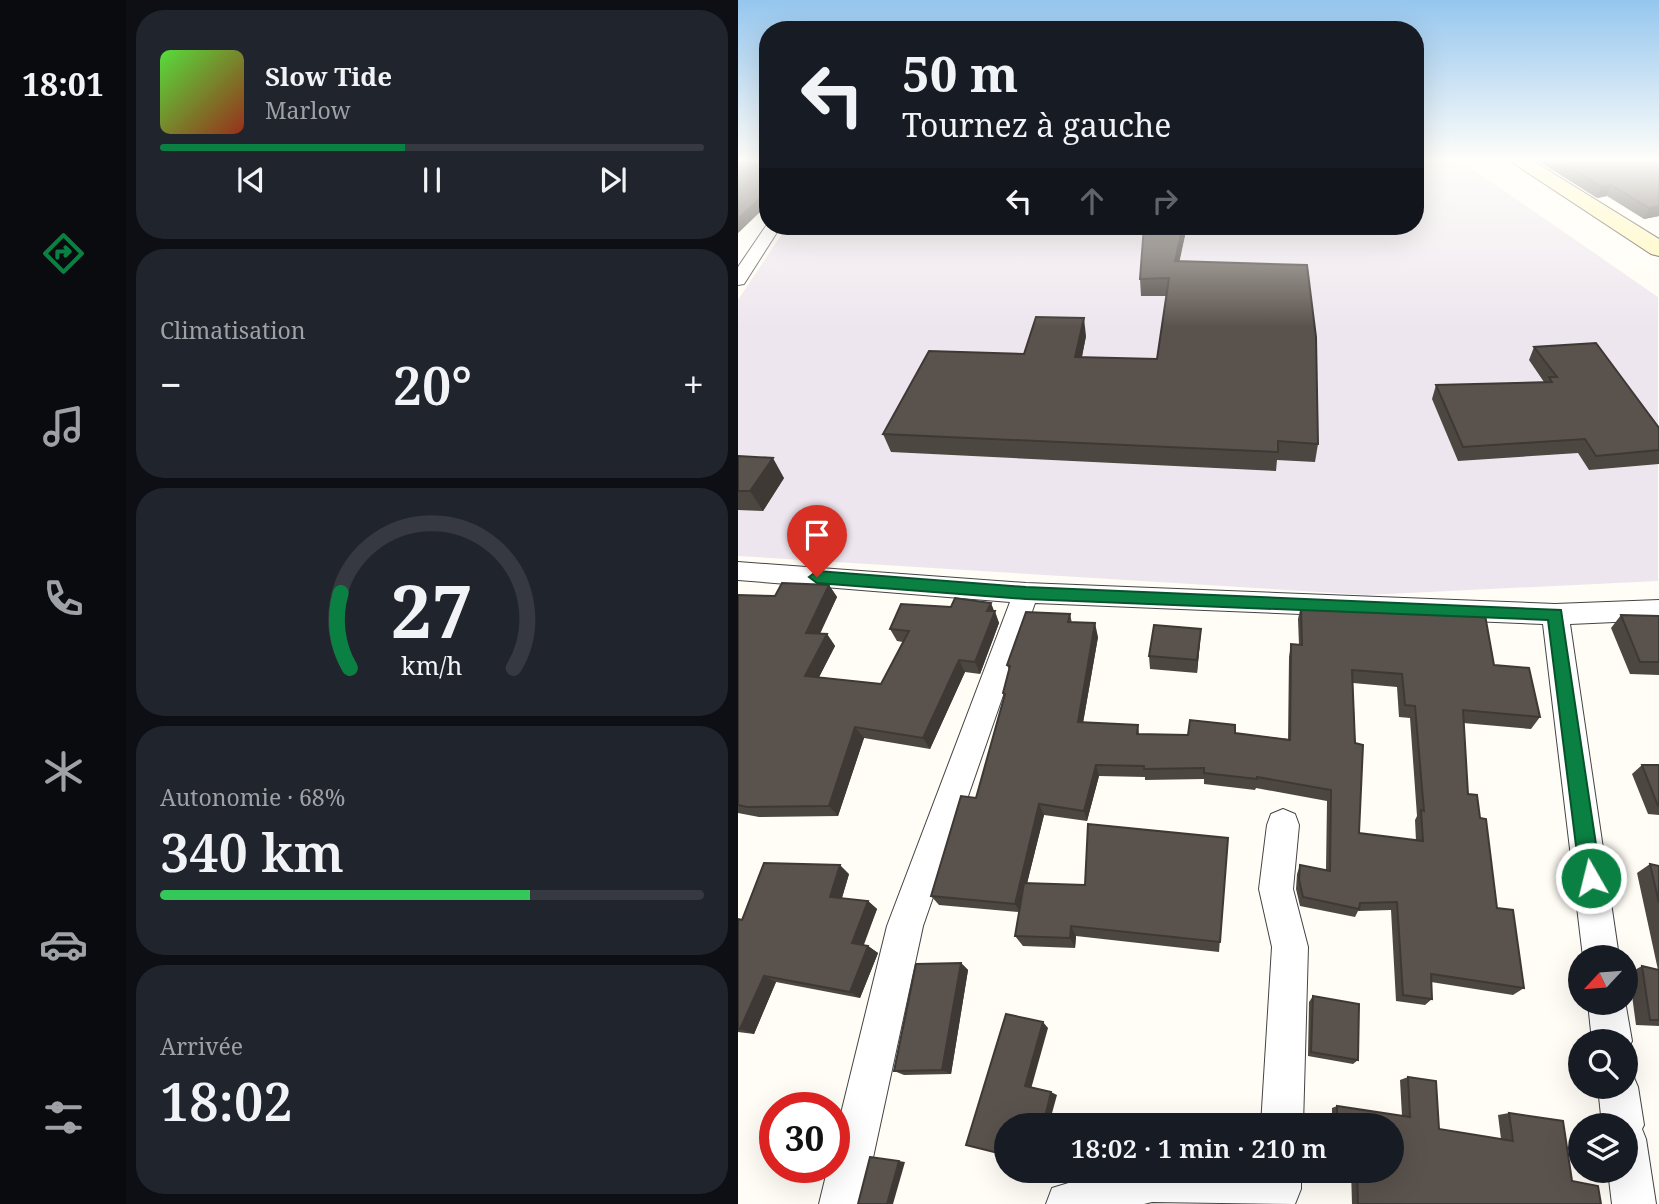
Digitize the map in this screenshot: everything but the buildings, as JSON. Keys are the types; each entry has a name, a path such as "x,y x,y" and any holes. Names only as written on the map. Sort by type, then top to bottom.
{"main road":[{"path":"1605,215 1658,249"}],"street":[{"path":"738,279 767,235"},
{"path":"738,571 1026,593 1555,614 1658,610"},
{"path":"841,1204 905,926 1026,593"},
{"path":"1555,614 1599,945"},
{"path":"1283,825 1276,888 1290,947 1283,1113"},
{"path":"1068,1204 1142,1183"},
{"path":"1194,1183 1279,1189 1279,1183"},
{"path":"1631,1183 1634,1204"}],"shaded area":[{"path":"1424,215 1539,215 1658,297 1658,581 1367,595 738,556 738,300 781,235 1424,235"}],"route":[{"path":"817,577 1026,593 1555,614 1591,878"}]}
